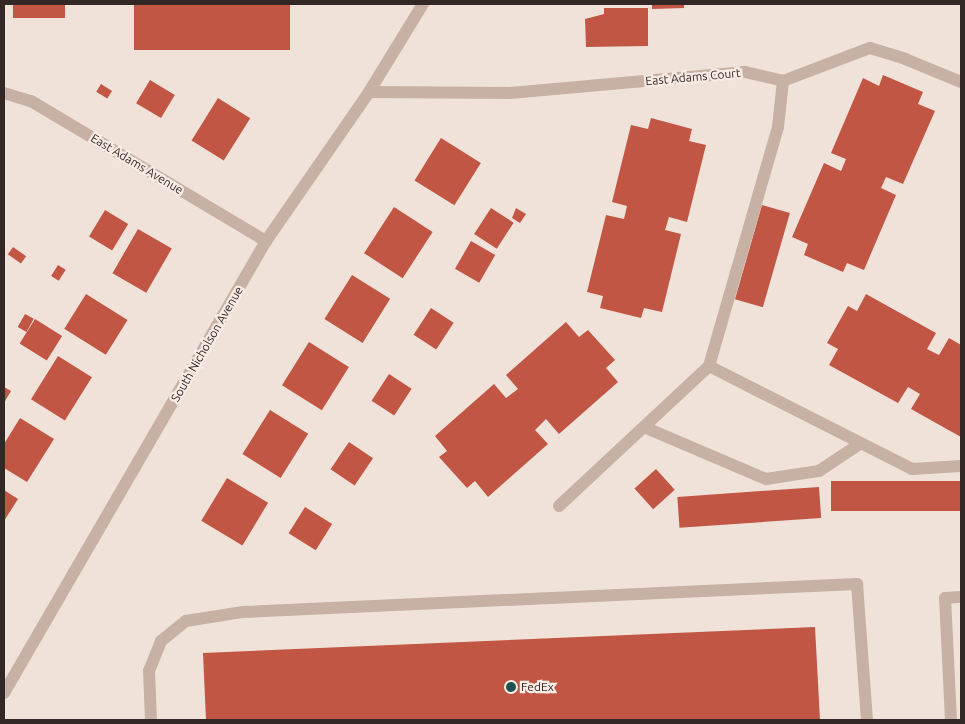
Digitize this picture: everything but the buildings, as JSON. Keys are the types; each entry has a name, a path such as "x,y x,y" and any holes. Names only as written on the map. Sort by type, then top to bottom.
{"street":[{"name":"South Nicholson Avenue","path":"4,692 266,241 369,92 422,4"},
{"path":"559,506 710,366 778,127 782,81 870,48 905,58 961,82"},
{"name":"East Adams Court","path":"369,92 510,93 745,72 782,81"},
{"name":"East Adams Avenue","path":"4,94 31,101 266,241"},
{"path":"710,366 912,470 961,466"},
{"path":"644,426 766,478 818,471 861,443"},
{"path":"152,720 149,671 161,641 186,621 243,612 857,584 867,720"},
{"path":"951,720 945,598 961,597"}],"place":[{"name":"FedEx","path":"511,687"}]}
